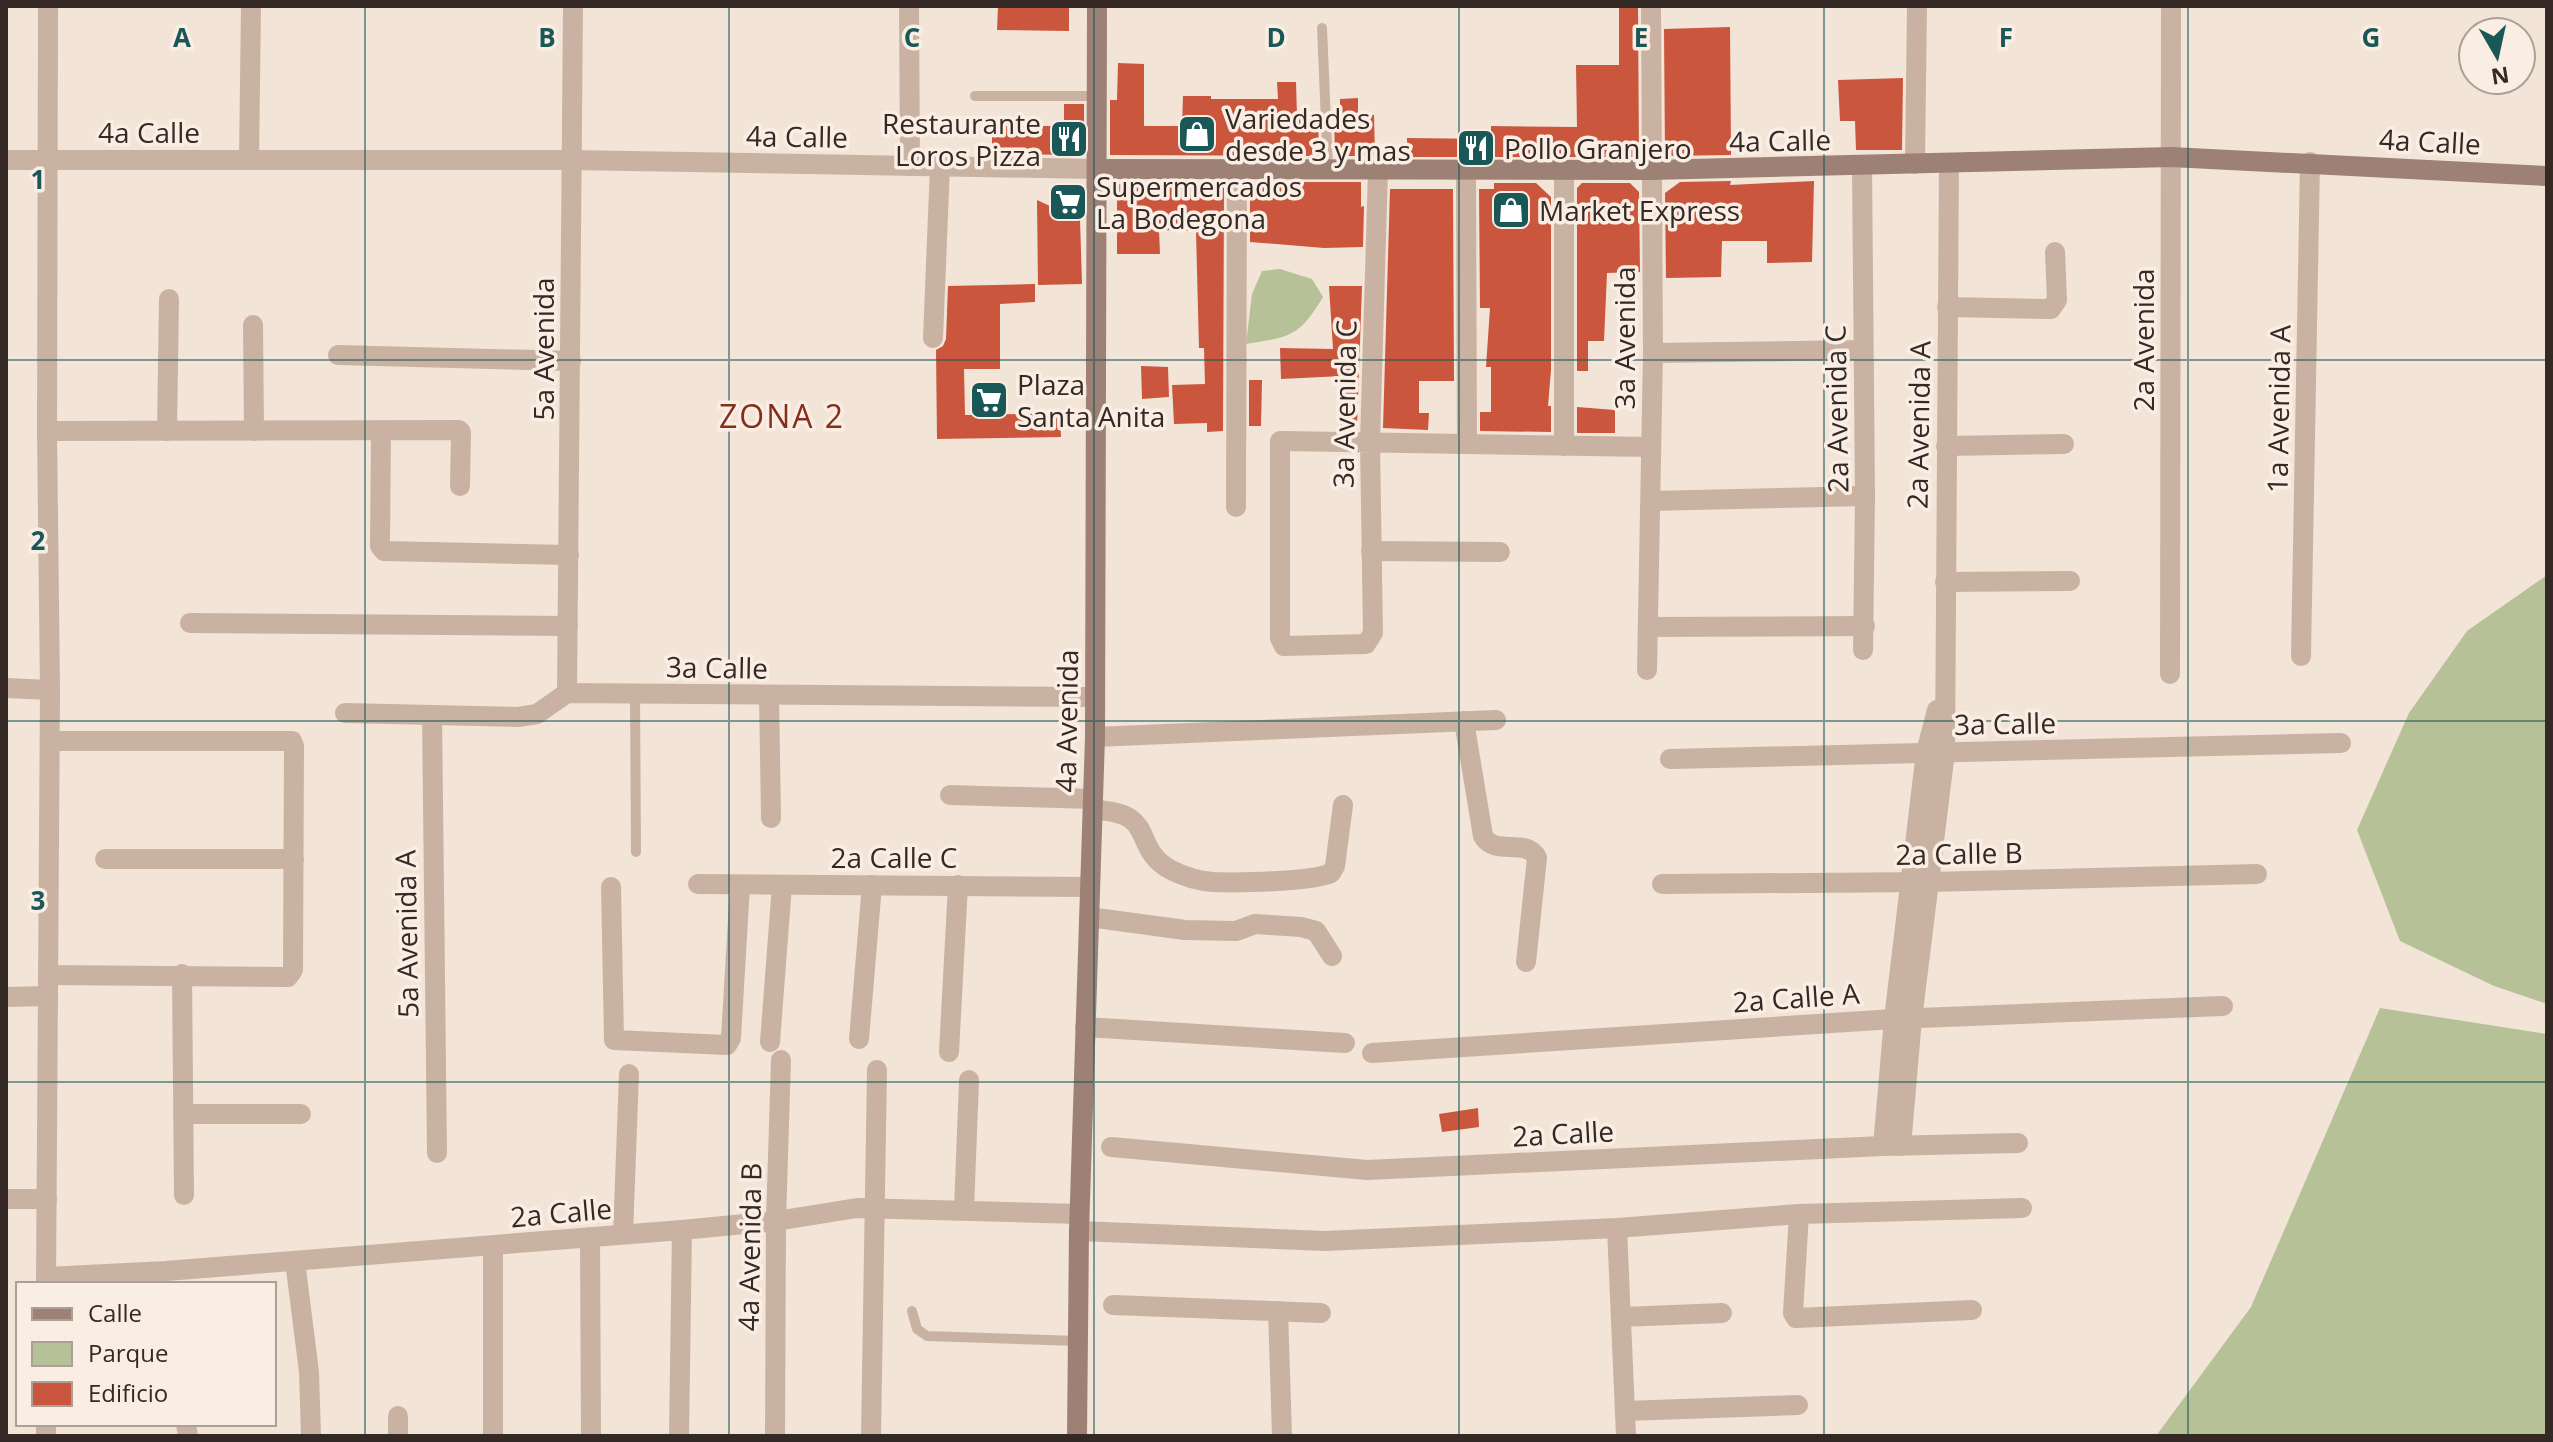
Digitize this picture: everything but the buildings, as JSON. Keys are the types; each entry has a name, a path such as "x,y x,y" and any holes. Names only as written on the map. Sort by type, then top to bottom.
{"main road":[{"name":"4a Avenida","path":"1077,1436 1079,1222 1095,737 1097,6"},
{"name":"4a Calle","path":"1097,169 1651,170 2171,157 2547,176"}],"street":[{"path":"46,1280 50,741 48,6"},
{"path":"249,160 251,6"},
{"name":"5a Avenida","path":"567,693 573,6"},
{"path":"909,6 910,166"},
{"name":"3a Avenida","path":"1647,670 1653,353 1651,6"},
{"path":"1915,164 1917,6"},
{"name":"2a Avenida","path":"2170,674 2171,6"},
{"name":"4a Calle","path":"6,160 571,160 1097,169"},
{"name":"1a Avenida A","path":"2301,656 2310,162"},
{"name":"2a Avenida A","path":"1892,1146 1903,1019 1943,686 1949,163"},
{"path":"933,338 940,166"},
{"name":"2a Avenida C","path":"1862,166 1863,650"},
{"path":"1236,507 1237,168"},
{"name":"3a Avenida C","path":"1370,442 1280,441 1280,638 1284,646 1366,644 1372,639 1370,442 1378,170"},
{"path":"1466,170 1467,444"},
{"path":"1564,170 1564,446"},
{"path":"1947,307 2051,309 2057,300 2055,252"},
{"path":"167,431 169,299"},
{"path":"253,325 254,431"},
{"path":"1653,353 1862,350"},
{"path":"338,355 571,361"},
{"path":"47,431 460,430 460,486"},
{"path":"381,431 380,546 384,551 569,555"},
{"path":"1370,442 1651,447"},
{"path":"1946,446 2064,444"},
{"path":"1651,501 1865,496"},
{"path":"1371,551 1500,552"},
{"path":"1945,582 2070,581"},
{"path":"190,623 568,626"},
{"path":"1648,627 1865,626"},
{"path":"6,688 50,690"},
{"path":"345,713 518,717 537,714 567,693"},
{"name":"3a Calle","path":"567,693 1095,697"},
{"path":"769,696 771,818"},
{"name":"5a Avenida A","path":"432,715 437,1153"},
{"path":"1095,737 1496,720"},
{"path":"1464,721 1483,836 1493,846 1527,848 1535,852 1537,858 1526,962"},
{"path":"48,975 288,977 292,975 294,859 292,741 50,741"},
{"name":"3a Calle","path":"1670,759 2341,743"},
{"path":"950,795 1093,804 1126,814 1135,820 1149,849 1169,869 1213,882 1315,878 1331,873 1335,866 1343,805"},
{"path":"105,859 294,859"},
{"name":"2a Calle B","path":"1662,884 2257,874"},
{"name":"2a Calle C","path":"698,884 1090,887"},
{"path":"611,887 614,1040 727,1045 731,1038 740,885"},
{"name":"4a Avenida B","path":"775,1436 776,1051 782,885"},
{"path":"859,1039 872,885"},
{"path":"949,1052 958,885"},
{"path":"1089,917 1185,930 1228,932 1255,924 1301,927 1316,931 1332,956"},
{"path":"182,974 184,1195"},
{"path":"6,997 48,996"},
{"name":"2a Calle A","path":"1372,1053 1903,1019 2223,1006"},
{"path":"1085,1027 1345,1043"},
{"path":"871,1436 877,1070"},
{"path":"623,1234 629,1074"},
{"path":"964,1210 969,1080"},
{"path":"183,1114 301,1114"},
{"name":"2a Calle","path":"1111,1147 1367,1170 2018,1143"},
{"path":"6,1199 47,1199"},
{"name":"2a Calle","path":"46,1280 166,1277 295,1261 776,1221 875,1207 964,1210 1325,1241 1617,1228 1799,1214 2022,1208"},
{"path":"1799,1214 1793,1313 1796,1318 1972,1310"},
{"path":"1617,1228 1626,1436"},
{"path":"679,1436 682,1230"},
{"path":"590,1237 591,1436"},
{"path":"493,1246 493,1436"},
{"path":"295,1261 309,1372 311,1436"},
{"path":"1113,1305 1321,1313"},
{"path":"1278,1311 1282,1436"},
{"path":"1622,1317 1722,1313"},
{"path":"1625,1411 1798,1405"}],"lane":[{"path":"1322,28 1328,169"},
{"path":"975,96 1096,96"},
{"path":"635,694 636,852"},
{"path":"912,1311 917,1329 927,1336 1078,1341"}],"green space":[{"path":"1280,269 1312,279 1323,297 1307,320 1292,333 1246,344 1252,294 1262,271"},
{"path":"2547,575 2547,1004 2494,986 2400,941 2357,830 2409,713 2467,631"},
{"path":"2380,1008 2547,1034 2547,1436 2156,1436 2251,1307"}],"place":[{"name":"Variedades desde 3 y mas","path":"1197,134"},
{"name":"Restaurante Loros Pizza","path":"1069,139"},
{"name":"Pollo Granjero","path":"1476,148"},
{"name":"Supermercados La Bodegona","path":"1068,202"},
{"name":"Market Express","path":"1511,210"},
{"name":"Plaza Santa Anita","path":"989,400"}],"district":[{"name":"ZONA 2","path":"782,415"}]}
